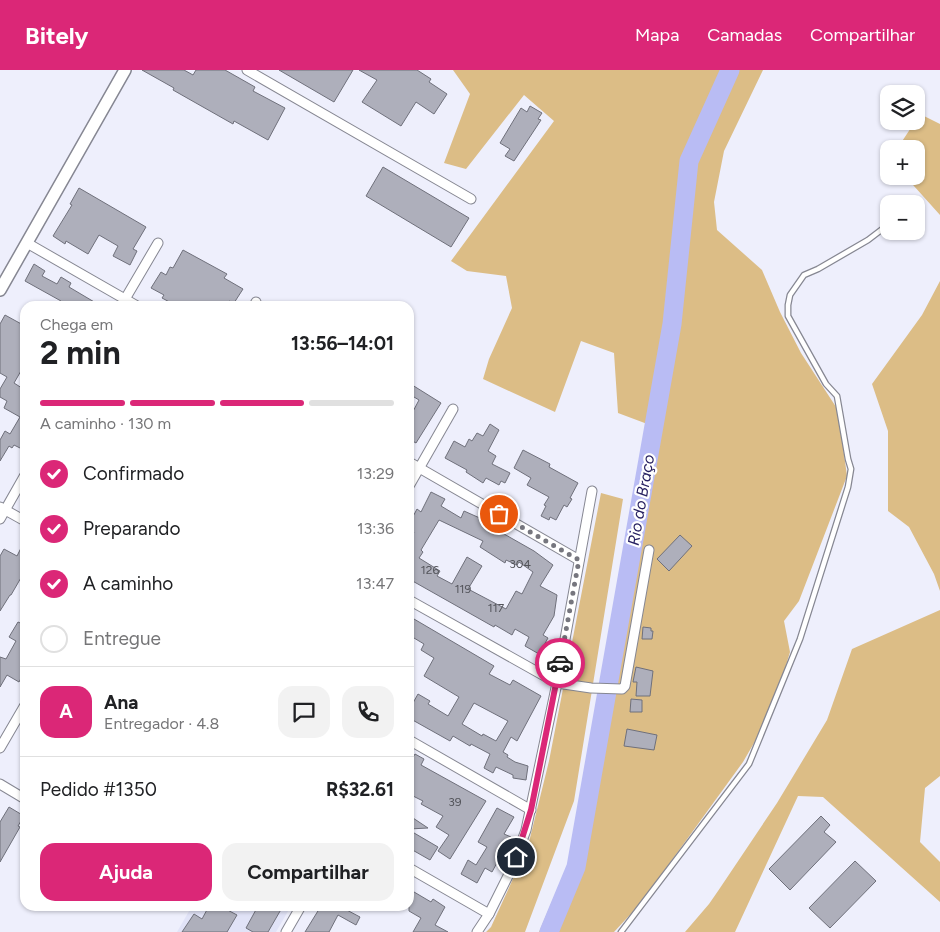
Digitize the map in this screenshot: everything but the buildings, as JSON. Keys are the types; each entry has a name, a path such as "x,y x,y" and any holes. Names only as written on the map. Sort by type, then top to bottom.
{"street":[{"path":"0,290 125,70"},
{"path":"247,70 471,199"},
{"path":"27,243 120,301"},
{"path":"124,301 158,243"},
{"path":"414,477 453,409"},
{"path":"414,465 579,560"},
{"path":"0,519 3,508 20,482"},
{"path":"477,932 489,914 515,861 526,830 592,491"},
{"path":"3,508 20,518"},
{"path":"414,603 556,683 591,688 622,689 625,686 649,550"},
{"path":"0,748 20,714"},
{"path":"414,743 531,810"},
{"path":"0,784 20,796"},
{"path":"414,871 489,914"},
{"path":"286,932 298,911"}],"lane":[{"path":"621,932 749,764 800,639 848,487 851,469 837,396 826,384 788,316 788,305 790,295 804,275 868,240 880,231"}],"shaded area":[{"path":"453,70 763,70 724,151 714,202 717,230 762,270 780,312 801,353 838,410 847,476 799,601 784,621 790,652 772,712 743,762 640,904 614,932 539,932 568,864 592,745 631,521 650,425 618,413 614,353 581,341 555,412 483,379 489,359 512,308 506,276 467,271 451,261 554,121 524,95 466,169 444,163 470,94"},
{"path":"925,116 940,124 940,215 925,198 925,195 922,195 913,185 925,185 925,140 903,140 909,130 925,130"},
{"path":"940,281 940,591 934,574 909,527 888,511 888,431 872,384 922,315"},
{"path":"601,493 623,499 574,801 525,932 486,932 491,927 528,846 549,761"},
{"path":"940,610 940,776 925,788 920,842 940,862 940,902 823,797 798,796 735,932 685,932 709,904 777,803 827,720 852,649"},
{"path":"189,911 288,911 276,932 177,932"}],"waterway":[{"name":"Rio do Braço","path":"549,932 576,867 672,324 689,161 730,70"}],"way so far":[{"path":"499,514 579,560 560,663"}],"route":[{"path":"516,857 531,810 560,663"}]}
